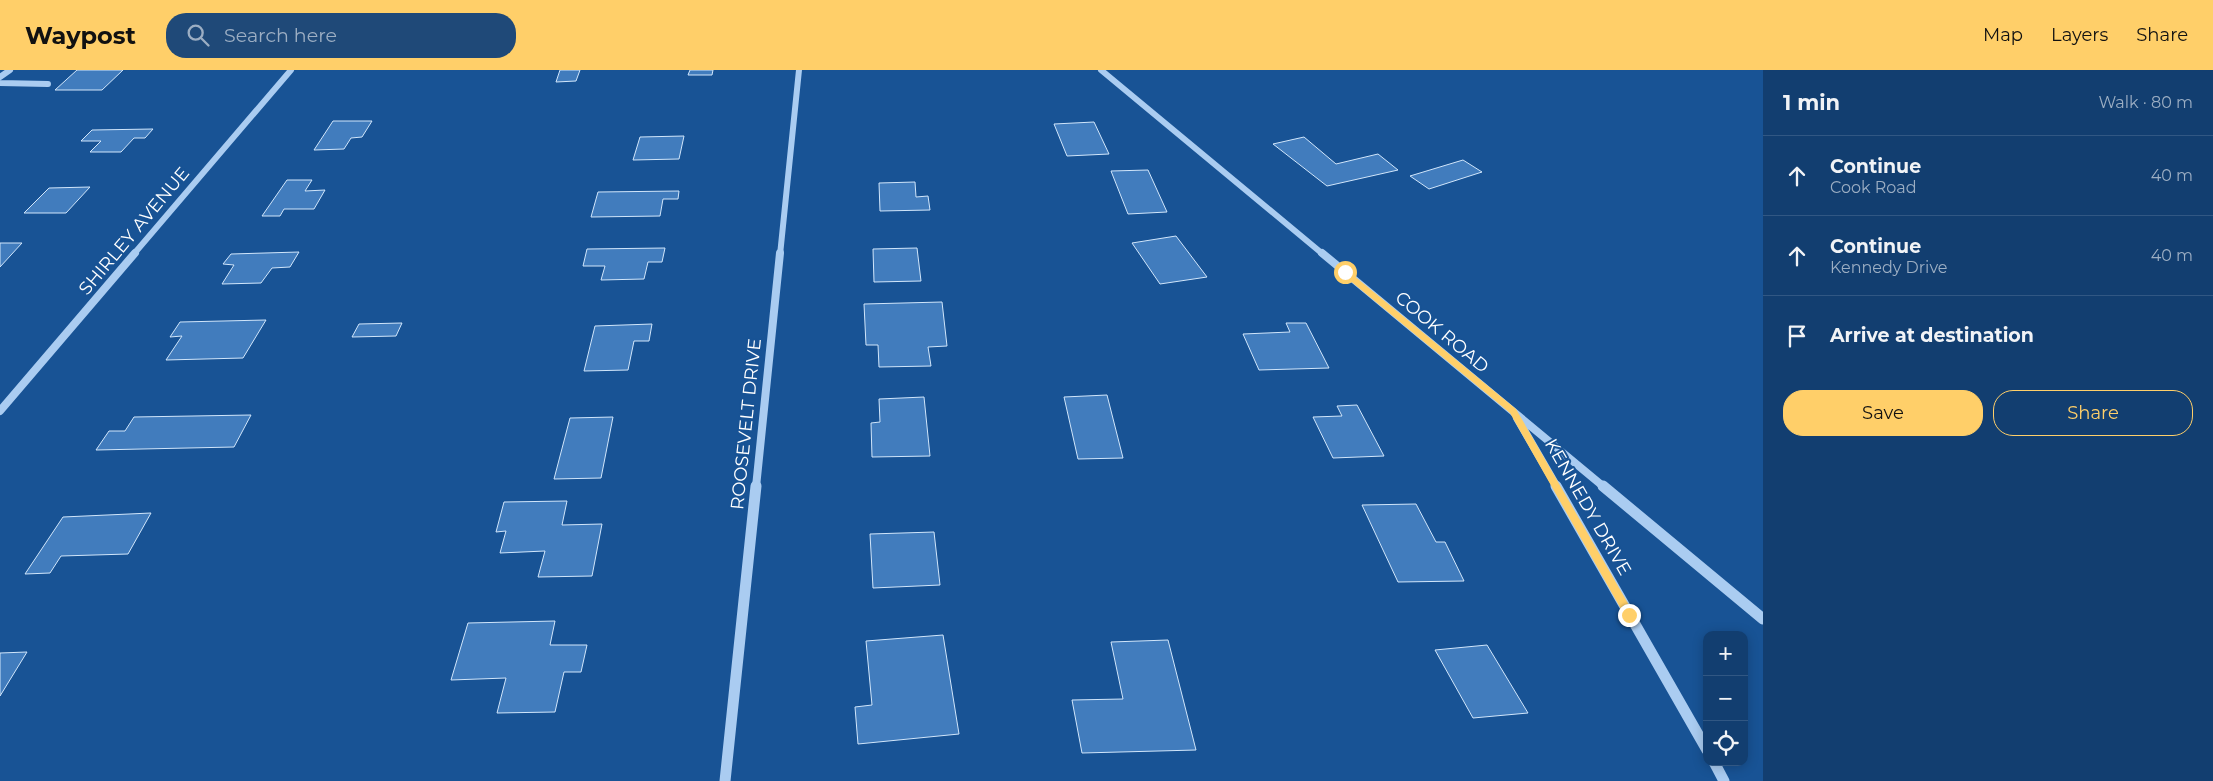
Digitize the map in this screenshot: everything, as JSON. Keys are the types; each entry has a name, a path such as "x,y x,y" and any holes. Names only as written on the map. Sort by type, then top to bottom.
{"street":[{"path":"0,77 10,70"},
{"name":"SHIRLEY AVENUE","path":"0,411 290,70"},
{"name":"ROOSEVELT DRIVE","path":"725,781 799,70"},
{"name":"COOK ROAD","path":"1101,70 1763,619"},
{"path":"0,83 48,84"},
{"name":"KENNEDY DRIVE","path":"1513,411 1703,743"},
{"path":"1716,766 1724,781"}],"building":[{"path":"77,70 123,70 102,90 55,90"},
{"path":"560,70 580,70 576,81 556,82"},
{"path":"690,70 713,70 712,75 688,75"},
{"path":"333,121 372,121 362,137 351,138 344,149 314,150"},
{"path":"1094,122 1109,154 1067,156 1054,124"},
{"path":"153,129 145,138 134,138 121,152 90,152 101,141 81,141 92,130"},
{"path":"684,136 679,159 633,160 640,137"},
{"path":"1304,137 1336,164 1378,154 1398,170 1327,186 1273,144"},
{"path":"1463,160 1482,172 1429,189 1410,176"},
{"path":"1148,170 1167,212 1128,214 1111,171"},
{"path":"287,180 312,180 305,191 325,190 314,209 284,209 280,216 262,216"},
{"path":"915,182 916,197 928,196 930,210 880,211 879,183"},
{"path":"90,187 66,213 24,213 49,188"},
{"path":"679,191 678,199 663,199 660,216 591,217 598,192"},
{"path":"1176,236 1207,277 1160,284 1132,243"},
{"path":"0,243 22,243 0,267"},
{"path":"665,248 662,262 648,262 644,279 601,280 605,266 583,266 587,249"},
{"path":"917,248 921,281 874,282 873,249"},
{"path":"299,252 290,267 272,268 261,283 222,284 234,265 223,264 231,254"},
{"path":"942,302 947,346 928,347 931,366 879,367 878,345 866,345 864,304"},
{"path":"266,320 243,358 166,360 182,336 170,337 180,322"},
{"path":"402,323 396,336 352,337 359,324"},
{"path":"1286,323 1306,323 1329,368 1259,370 1243,334 1290,332"},
{"path":"652,324 649,341 634,341 628,370 584,371 595,326"},
{"path":"1107,395 1123,458 1078,459 1064,397"},
{"path":"924,397 930,456 872,457 871,423 880,422 879,399"},
{"path":"1357,405 1384,456 1333,458 1313,417 1342,416 1337,406"},
{"path":"251,415 234,447 96,450 109,431 125,431 134,417"},
{"path":"613,417 601,478 554,479 570,418"},
{"path":"567,501 562,525 602,524 592,576 538,577 545,551 500,553 506,531 496,532 504,502"},
{"path":"1416,504 1436,542 1445,542 1464,581 1398,582 1362,505"},
{"path":"151,513 128,554 61,556 50,573 25,574 63,517"},
{"path":"934,532 940,585 873,588 870,534"},
{"path":"555,621 550,645 587,645 581,672 564,672 555,712 497,713 506,678 451,680 468,623"},
{"path":"943,635 959,734 858,744 855,707 872,705 866,641"},
{"path":"1168,640 1196,750 1082,753 1072,700 1123,699 1111,642"},
{"path":"1487,645 1528,713 1473,718 1435,650"},
{"path":"27,652 0,696 0,653"}],"route":[{"path":"1345,272 1513,411 1629,615"}]}
